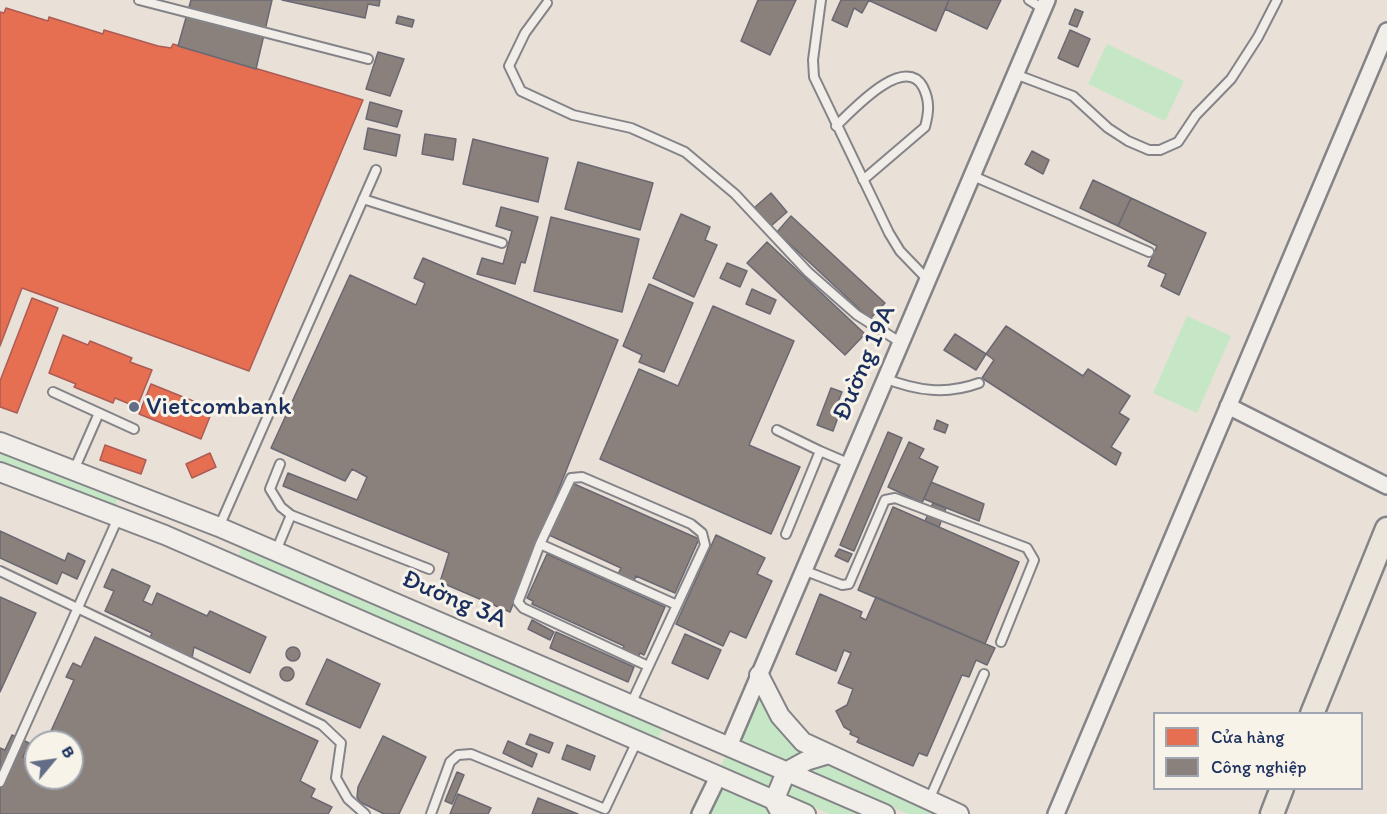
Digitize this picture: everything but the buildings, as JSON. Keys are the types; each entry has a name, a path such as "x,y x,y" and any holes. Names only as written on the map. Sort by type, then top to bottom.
{"main road":[{"path":"1313,712 1387,529"},
{"path":"1272,814 1282,790"}],"street":[{"name":"Đường 19A","path":"729,746 1045,4"},
{"path":"1056,814 1387,31"},
{"path":"1228,406 1387,486"},
{"name":"Đường 3A","path":"0,442 219,527 885,814"},
{"path":"0,472 165,535 638,740 778,808 806,814"},
{"path":"165,535 176,510"},
{"path":"759,675 780,716 803,742 959,814"},
{"path":"700,814 718,777 729,746"},
{"path":"778,808 786,772 806,761 829,754"}],"lane":[{"path":"139,0 368,59"},
{"path":"821,0 813,60 814,76 836,126 900,251 927,279"},
{"path":"1029,0 1045,4"},
{"path":"1015,74 1073,96 1128,141 1149,150 1160,150 1178,142 1196,115 1231,79 1258,37 1277,0"},
{"path":"547,3 525,33 509,66 521,91 573,115 631,128 685,152 735,194 808,272 849,308 900,342"},
{"path":"836,126 880,87 895,78 909,76 920,82 929,98 925,127 863,180"},
{"path":"219,527 376,170"},
{"path":"973,176 1149,252"},
{"path":"363,200 502,243"},
{"path":"884,378 922,389 957,391 979,383"},
{"path":"53,392 134,429"},
{"path":"74,471 99,413"},
{"path":"777,430 848,463"},
{"path":"786,534 820,451"},
{"path":"280,464 270,489 281,507 291,515 429,570"},
{"path":"631,704 705,545 702,533 691,524 577,476 566,483 518,602 523,608 648,666"},
{"path":"803,570 842,585 849,584 885,500 895,498 1027,548 1032,554 1034,560 1001,642"},
{"path":"276,551 291,515"},
{"path":"0,782 119,517"},
{"path":"540,544 677,605"},
{"path":"0,571 322,725 341,743 336,778 348,799 365,814"},
{"path":"929,800 984,675"},
{"path":"431,814 450,762 458,754 471,754 609,812 638,740"}],"green space":[{"path":"1107,44 1184,81 1165,121 1088,84"},
{"path":"1187,316 1231,336 1197,413 1153,393"},
{"path":"0,452 118,497 115,506 0,462"},
{"path":"242,546 663,728 658,739 238,557"},
{"path":"754,690 784,736 800,750 810,755 791,764 733,739"},
{"path":"726,755 778,778 773,791 720,768"},
{"path":"823,761 938,814 908,814 803,769"},
{"path":"788,782 862,814 830,814 783,795"},
{"path":"714,785 773,810 775,814 702,814"}],"place":[{"name":"Vietcombank","path":"134,407"}]}
